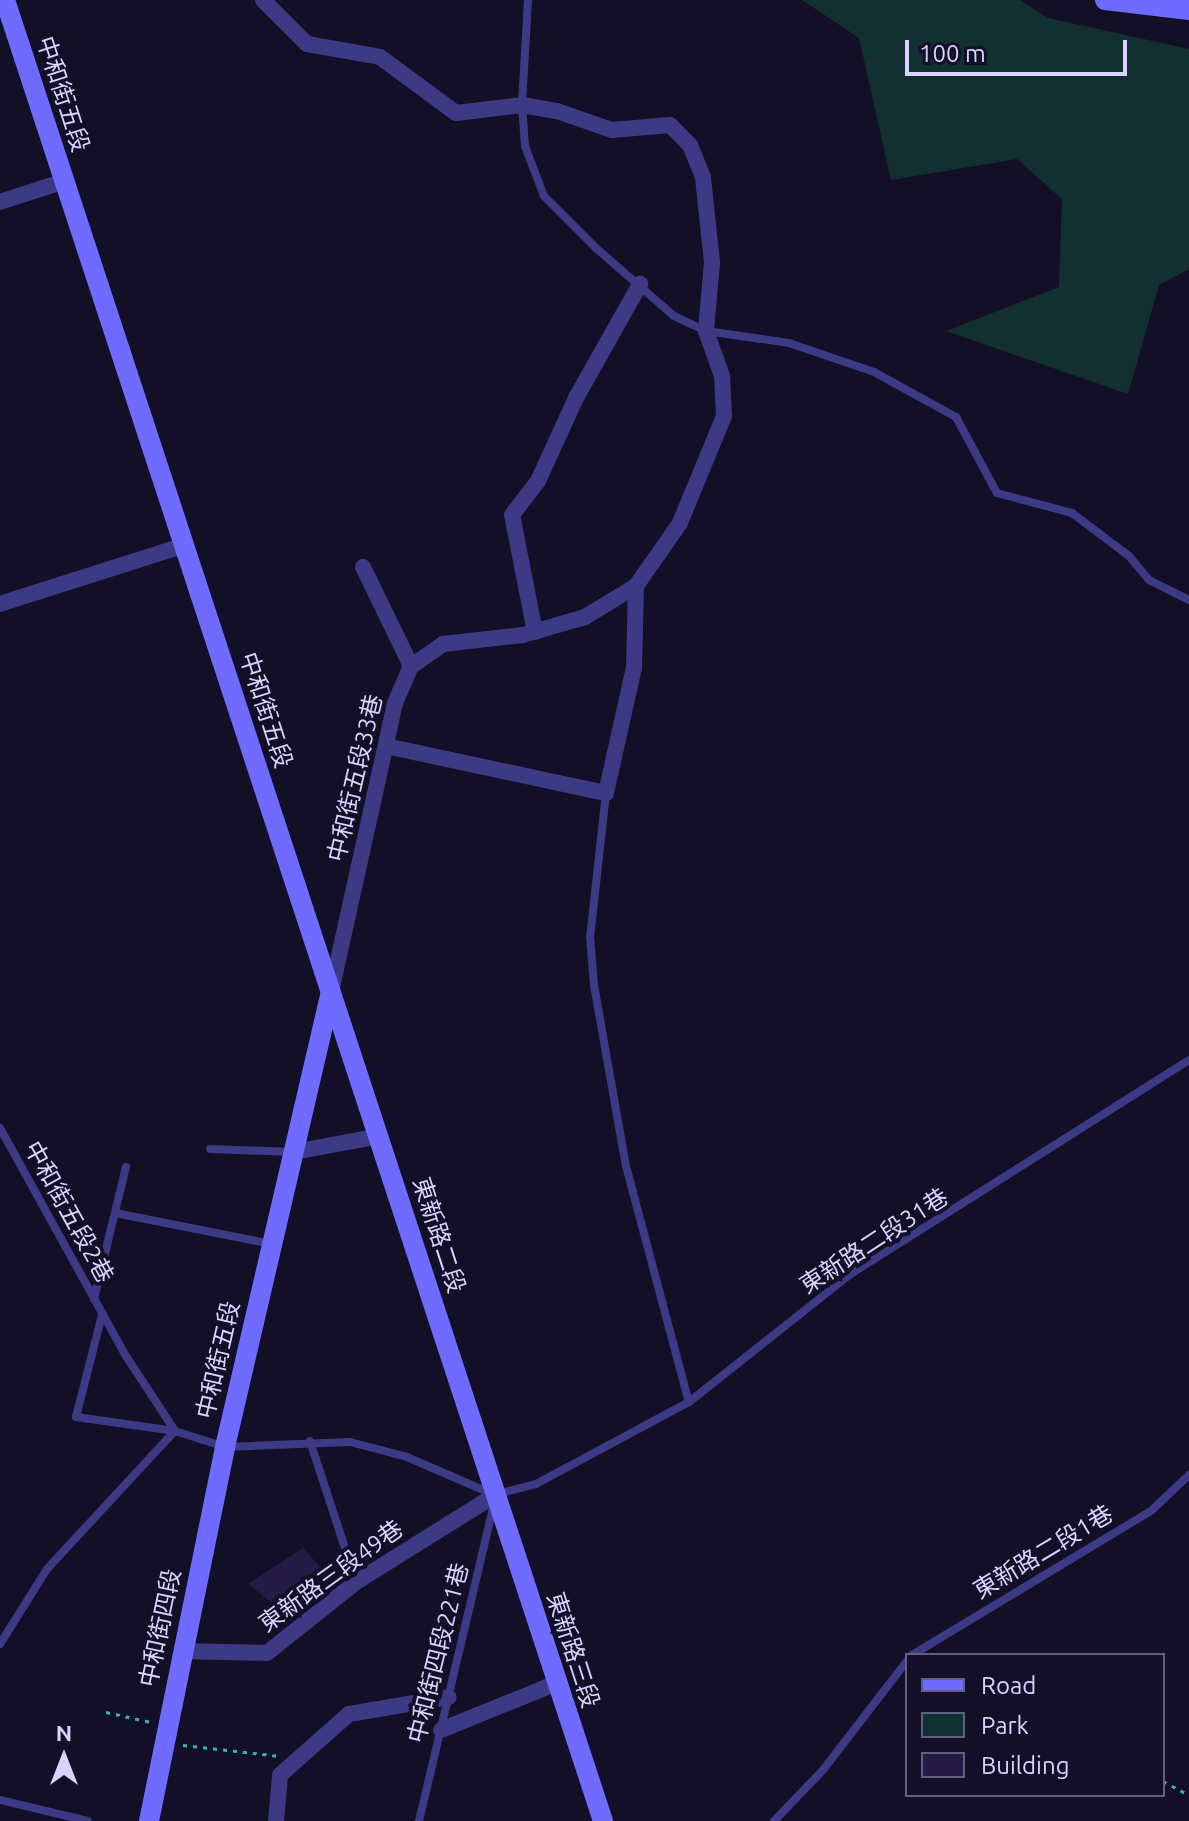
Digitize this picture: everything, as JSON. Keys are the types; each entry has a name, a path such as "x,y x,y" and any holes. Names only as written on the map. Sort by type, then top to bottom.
{"main road":[{"name":"中和街五段","path":"5,0 331,993 225,1447"},
{"path":"1105,0 1189,10"},
{"name":"東新路二段","path":"331,993 495,1495"},
{"name":"中和街四段","path":"149,1821 164,1734 225,1447"},
{"name":"東新路三段","path":"495,1495 603,1821"}],"street":[{"path":"263,0 307,44 380,57 456,113 522,105 612,130 670,125 690,145 703,178 712,262 706,331 722,376 724,416 680,523 636,586 585,617 535,632 443,644 411,666 363,567"},
{"path":"0,202 65,181"},
{"path":"535,632 512,515 538,481 577,396 640,284"},
{"path":"0,604 185,545"},
{"path":"386,746 606,793 634,668 636,586"},
{"name":"中和街五段33巷","path":"331,993 386,746 411,666"},
{"path":"294,1152 380,1136"},
{"name":"東新路三段49巷","path":"182,1651 267,1653 356,1582 495,1495"},
{"path":"441,1730 557,1683"},
{"path":"276,1821 280,1775 349,1714 449,1697"}],"lane":[{"path":"528,0 522,105 525,146 544,196 674,316 706,331 789,343 874,372 956,417 997,493 1072,513 1129,556 1149,580 1189,600"},
{"path":"606,793 590,937 594,985 626,1166 689,1402"},
{"name":"東新路二段31巷","path":"495,1495 536,1484 689,1402 849,1275 1189,1060"},
{"name":"中和街五段2巷","path":"0,1128 102,1315 175,1431"},
{"path":"210,1149 294,1152"},
{"path":"94,1300 126,1167"},
{"path":"115,1213 272,1245"},
{"name":"中和街五段2巷","path":"102,1315 76,1417 175,1431"},
{"path":"0,1644 47,1569 175,1431 225,1447 310,1441 350,1442 407,1457 495,1495"},
{"path":"310,1441 356,1582"},
{"name":"東新路二段1巷","path":"915,1653 1152,1510 1189,1475"},
{"name":"中和街四段221巷","path":"419,1821 495,1495"},
{"path":"774,1821 823,1770 905,1664"},
{"path":"0,1800 88,1821"}],"path":[{"path":"106,1712 164,1734 299,1758"},
{"path":"1165,1782 1189,1795"}],"green space":[{"path":"802,0 1020,0 1048,18 1189,49 1189,269 1159,285 1128,394 946,331 1059,287 1062,199 1017,159 891,180 859,38"}],"building":[{"path":"303,1548 334,1582 292,1619 248,1584"}]}
